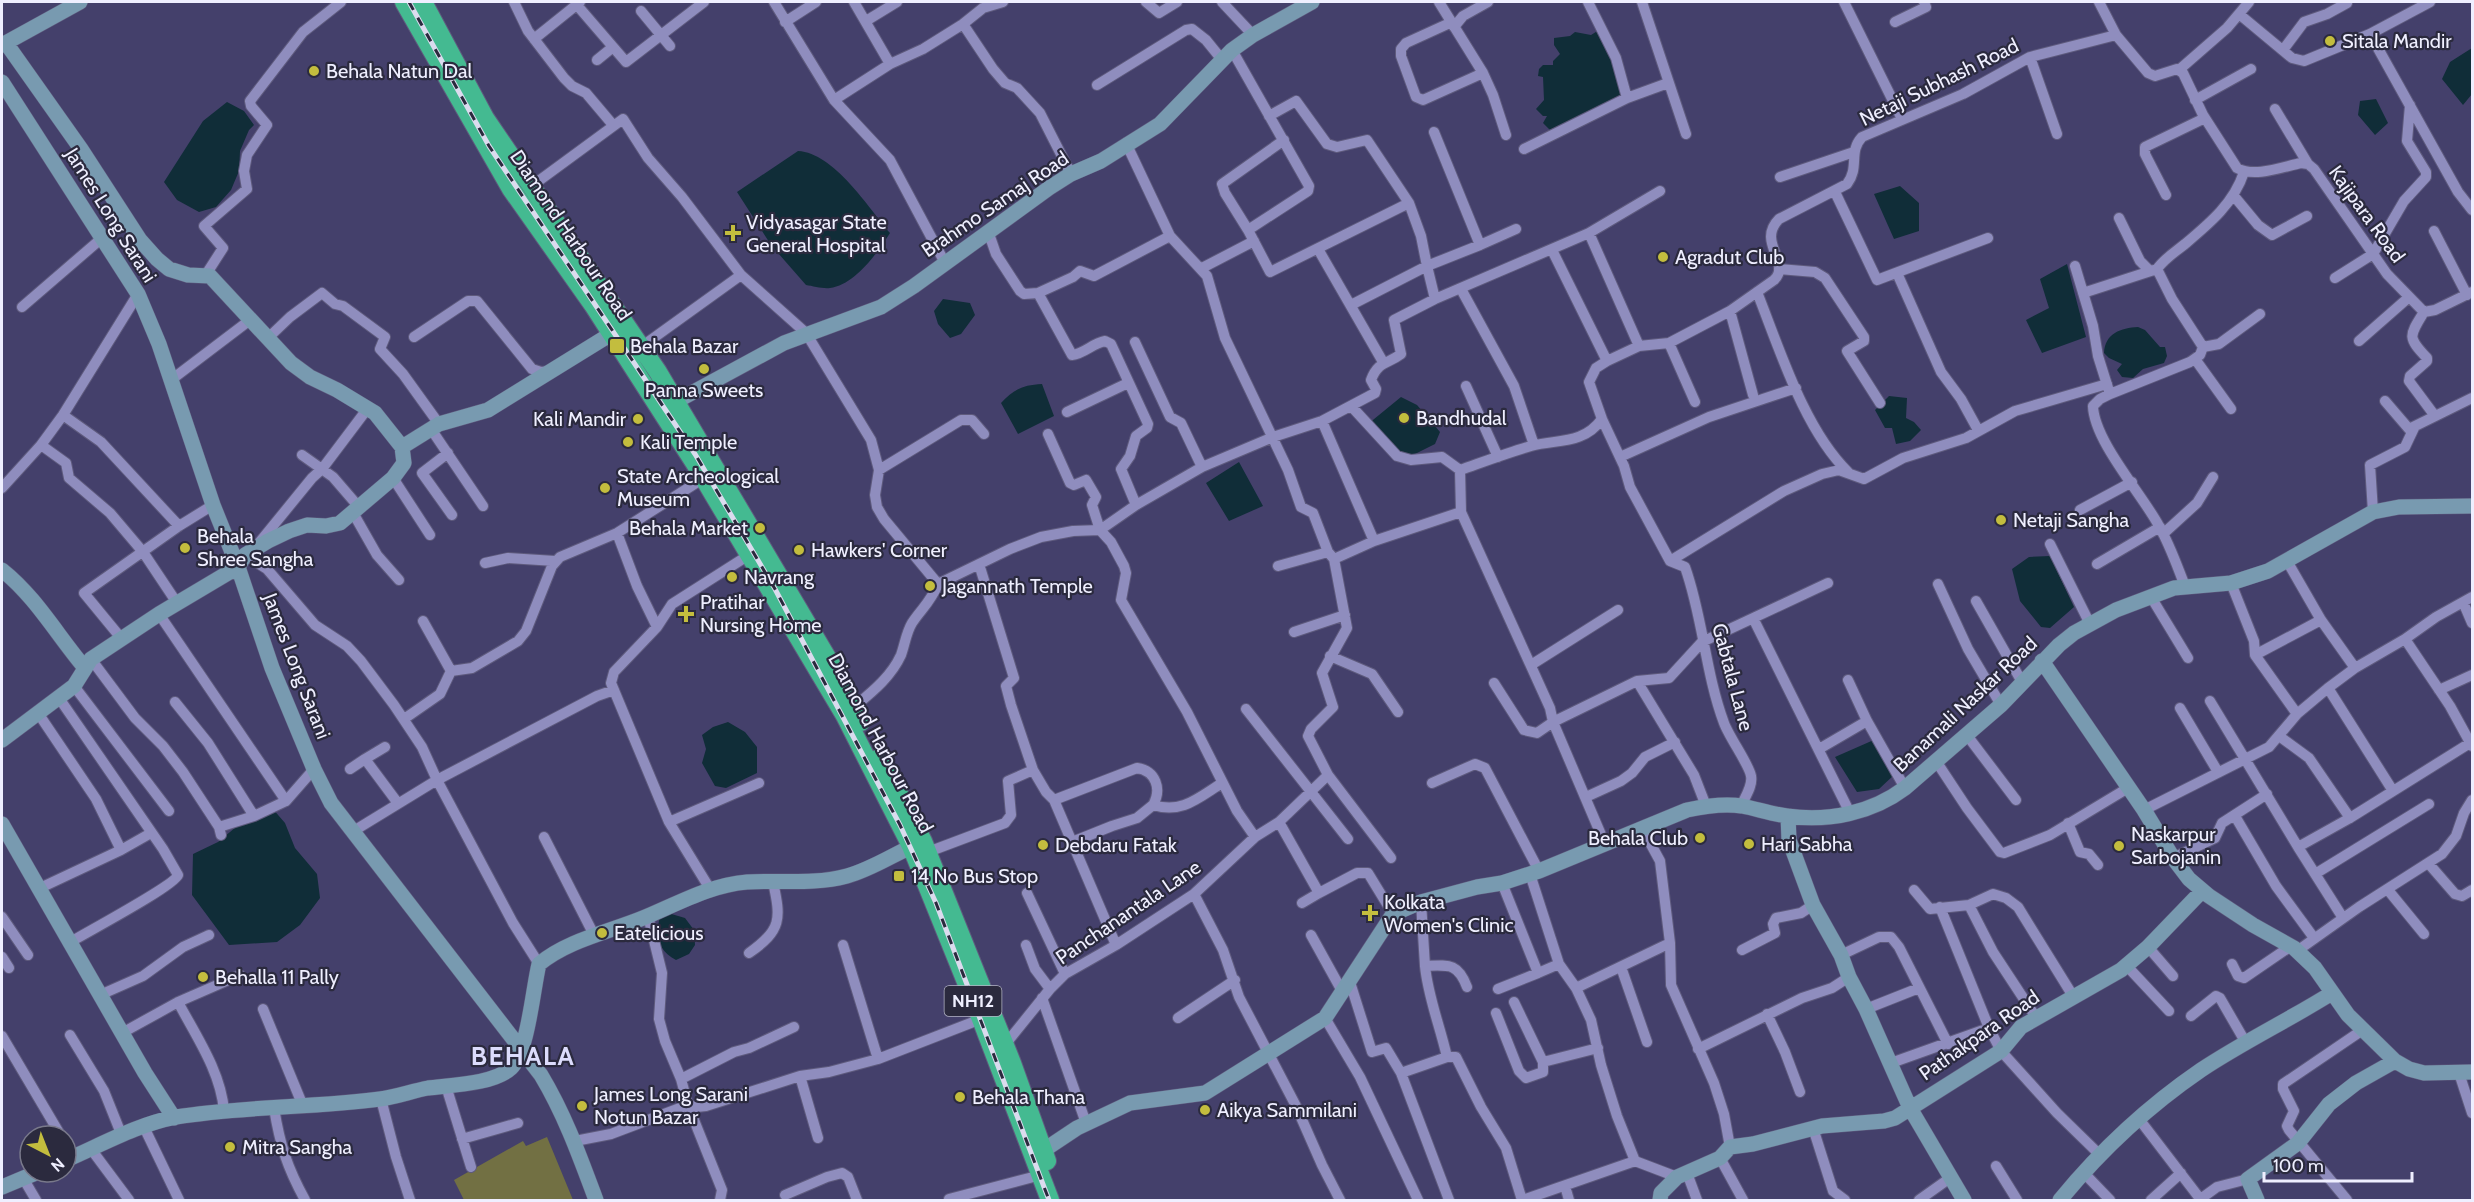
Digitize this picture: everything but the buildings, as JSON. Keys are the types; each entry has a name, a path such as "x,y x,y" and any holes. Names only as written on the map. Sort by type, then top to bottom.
{"highway":[{"name":"Diamond Harbour Road","path":"404,2 474,129 641,347 675,402 845,716 921,846 981,1019 1038,1155 1062,1200"},
{"name":"Diamond Harbour Road","path":"423,2 554,248 704,478 756,550 831,664 854,707 921,846 1005,1046 1050,1200"}],"street":[{"path":"514,2 534,39 572,86 586,93 613,125"},
{"path":"534,39 578,3 626,62 704,2"},
{"path":"774,2 834,100 890,160 945,263"},
{"path":"785,22 816,2"},
{"path":"854,2 890,64"},
{"path":"866,21 897,2"},
{"path":"834,100 890,64 923,49 963,24 981,5 1003,2"},
{"path":"1146,2 1159,13 1177,2"},
{"path":"1222,2 1253,35"},
{"name":"Brahmo Samaj Road","path":"675,402 806,333 881,307 1071,174 1101,161 1126,143 1160,124 1227,56 1253,35 1312,2"},
{"path":"1439,2 1483,74 1493,94 1506,135"},
{"path":"1483,74 1423,100 1416,97 1401,56 1401,49 1406,43 1453,24 1488,2"},
{"path":"1588,2 1616,58 1627,98"},
{"path":"1642,2 1686,134"},
{"path":"1844,2 1902,119"},
{"path":"1895,22 1926,7 1924,2"},
{"path":"2099,2 2116,35 2151,75 2180,69 2227,28 2249,2"},
{"path":"2239,14 2292,58 2304,61 2370,34 2430,2"},
{"path":"2,740 74,686 88,664 121,638 268,541 307,525 326,526 340,523 393,478 404,463 402,447 375,413 291,363 210,276 188,275 169,269 140,240 81,149 4,44 76,3"},
{"path":"205,276 223,249 204,226 247,189 244,171 247,155 267,125 251,106 250,101 290,46 336,3"},
{"path":"2283,50 2304,22 2327,14 2347,3"},
{"path":"641,11 670,46"},
{"path":"963,24 993,69 1005,82 1017,88 1040,113 1071,174"},
{"path":"1097,85 1186,30 1192,29 1227,56 1269,116 1309,182 1308,191 1248,230"},
{"path":"2370,34 2458,192 2472,210"},
{"name":"Netaji Subhash Road","path":"1779,269 1770,238 1773,225 1779,219 1847,184 1852,177 1855,144 1862,137 1963,94 2030,57 2116,35"},
{"path":"597,60 613,47"},
{"path":"2030,57 2057,134"},
{"path":"2083,293 2153,270 2198,232 2234,196 2244,172 2231,161 2205,118 2180,69"},
{"path":"2196,100 2251,69"},
{"name":"James Long Sarani","path":"2,82 138,294 159,344 213,506 245,558 272,668 314,769 331,802 352,832 522,1048 557,1102 575,1141 596,1200"},
{"path":"1524,149 1627,98 1668,83"},
{"path":"1269,116 1296,101 1327,144 1337,147 1366,140 1409,203 1421,236 1435,299"},
{"path":"2335,278 2373,254 2404,201 2426,174 2407,141 2410,105"},
{"path":"2275,109 2308,164"},
{"path":"2166,195 2145,154 2145,147 2205,118"},
{"path":"524,193 620,120 625,121 648,158 682,197 741,275 806,333 871,440 879,470 875,495 877,507 884,519 938,584"},
{"path":"1434,132 1480,245"},
{"path":"1284,140 1222,184 1269,272 1409,203"},
{"path":"1126,143 1170,236 1207,276 1226,338 1288,470 1301,507 1313,513 1331,556 1348,622 1346,633 1322,672 1333,707 1311,729 1308,736 1328,775 1392,858"},
{"path":"1780,177 1854,152"},
{"name":"Kajipara Road","path":"2244,172 2301,163 2308,164 2373,254 2408,298 2424,312"},
{"path":"854,707 892,671 901,654 911,624 931,600 938,584 1041,537 1073,531 1100,530 1136,505 1202,467 1273,437 1322,421 1352,407 1375,393 1376,389 1371,380 1383,362 1401,354 1394,320 1435,299 1589,233 1660,191"},
{"path":"1835,192 1877,280 1988,238"},
{"path":"2234,196 2258,225 2272,235 2307,216"},
{"path":"2119,218 2140,261 2153,270 2203,347"},
{"path":"1351,305 1427,266 1516,229"},
{"path":"988,231 996,254 1024,294 1038,293 1073,277 1080,271 1094,276 1170,236"},
{"path":"2434,231 2470,293 2435,310 2424,312 2411,336 2412,341 2427,361 2410,376 2409,381 2435,416"},
{"path":"1589,233 1640,346"},
{"path":"22,307 102,238"},
{"path":"1202,268 1254,241"},
{"path":"1318,249 1383,362"},
{"path":"1552,250 1607,361"},
{"path":"2075,266 2108,389"},
{"path":"1460,470 1534,445 1567,442 1597,426 1602,419 1589,382 1596,369 1607,361 1640,346 1668,343 1730,311 1778,277 1779,269 1815,272 1825,278 1864,337 1864,341 1847,351 1880,403"},
{"path":"1897,273 1941,372 1961,399 1978,430"},
{"path":"641,347 741,275"},
{"path":"1461,289 1514,386 1534,445"},
{"path":"1756,292 1796,388 1821,439 1849,473"},
{"path":"268,338 290,317 322,293 335,304 344,306 385,337 380,349 403,374 448,453 483,506"},
{"path":"1038,293 1072,355 1077,355 1105,341 1111,344 1148,424 1147,429 1136,436 1130,456 1121,469 1136,505"},
{"path":"2,488 41,445 63,415 138,294"},
{"path":"2359,341 2408,298"},
{"path":"414,337 468,301 477,302 532,369 541,372 551,371"},
{"path":"1730,311 1754,395"},
{"path":"2203,347 2219,344 2260,314"},
{"path":"171,380 250,320"},
{"path":"402,447 435,427 488,410 611,334"},
{"path":"1135,342 1170,417 1181,423 1202,467"},
{"path":"1668,343 1695,402"},
{"path":"1670,561 1794,486 1829,471 1849,473 1864,479 1903,458 1957,441 2015,411 2108,389 2195,359 2200,355 2203,347"},
{"path":"2195,359 2231,409"},
{"path":"1067,412 1128,383"},
{"path":"1466,386 1498,457"},
{"path":"1620,457 1708,417 1796,388"},
{"path":"2108,389 2093,406 2093,414 2109,449 2161,531 2185,586"},
{"path":"2385,401 2409,429 2472,398"},
{"path":"1352,407 1396,456 1411,460 1442,457 1460,470"},
{"path":"245,558 322,469 368,408"},
{"path":"63,415 101,442 179,526"},
{"name":"Gabtala Lane","path":"1602,419 1620,457 1630,487 1670,561 1684,567 1692,587 1702,642 1723,722 1751,776 1750,785 1741,806"},
{"path":"879,470 961,420 972,420 984,434"},
{"path":"1322,421 1374,541"},
{"path":"2373,512 2370,465 2405,447 2414,428"},
{"path":"1048,434 1070,483 1074,485 1088,481 1096,497 1092,505 1100,530 1111,542 1126,573 1121,600 1187,712 1237,811 1256,837"},
{"path":"41,445 66,463 69,478 102,505 143,552 177,603"},
{"path":"448,453 423,472 452,515"},
{"path":"302,455 341,485 355,508 377,555 399,580"},
{"path":"1460,470 1461,512 1550,708 1553,722 1605,844"},
{"path":"2097,564 2161,531 2197,503 2213,477"},
{"path":"393,478 430,535"},
{"path":"485,563 508,558 555,561 617,533 704,478"},
{"path":"2080,510 2132,482"},
{"path":"121,638 84,593 179,526 213,506"},
{"name":"Banamali Naskar Road","path":"1393,914 1421,902 1477,887 1502,883 1534,872 1687,810 1706,806 1741,806 1788,816 1819,817 1872,808 1905,788 2001,705 2042,662 2074,633 2116,610 2185,586 2231,583 2268,571 2373,512 2399,507 2472,506"},
{"path":"1278,566 1331,556 1461,512"},
{"path":"617,533 637,586 657,627"},
{"path":"2050,544 2090,624"},
{"path":"710,889 669,822 610,683 614,672 657,627 672,604 756,550"},
{"path":"245,558 267,569 315,625 347,646 404,719 422,747 437,780 513,923 539,964"},
{"path":"451,671 472,668 518,641 526,631 555,561"},
{"path":"2287,561 2321,620 2355,668"},
{"path":"979,564 1014,678 1006,686 1033,770 1046,792 1054,800 1116,945"},
{"path":"2,570 18,583 135,718 163,746 183,772 220,831 286,801 314,769"},
{"path":"1494,683 1524,729 1537,733 1553,722 1637,681 1669,678 1702,642 1754,620 1828,583"},
{"path":"2231,583 2254,641 2255,655 2297,714"},
{"path":"1938,584 1968,649 2001,705"},
{"path":"2151,597 2188,658"},
{"path":"2144,810 2269,747 2297,714 2355,668 2405,639 2436,617 2468,600 2472,623"},
{"path":"1976,601 2022,682"},
{"path":"1531,665 1618,610"},
{"path":"159,614 286,801"},
{"path":"1294,632 1345,615"},
{"path":"1754,620 1850,813"},
{"path":"2255,655 2321,620"},
{"path":"423,621 451,671"},
{"path":"2298,847 2471,744 2405,639"},
{"path":"1330,657 1372,674 1398,712"},
{"path":"2042,662 2144,810 2173,858 2202,891 2253,925 2294,948 2315,968 2348,1015 2395,1061 2424,1073 2466,1072 2472,1113"},
{"path":"404,719 440,694 451,671"},
{"path":"2439,690 2472,675"},
{"path":"1848,680 1867,722 1905,788"},
{"path":"1637,681 1698,782 1706,806"},
{"path":"74,686 170,811"},
{"path":"2328,688 2393,791"},
{"path":"352,832 397,802 437,780 597,696 614,690"},
{"path":"59,698 176,871 177,879 69,943"},
{"path":"2210,701 2343,918"},
{"path":"175,702 208,743 255,816"},
{"path":"2180,708 2218,772"},
{"path":"1246,710 1348,838"},
{"path":"38,713 96,799 121,850"},
{"path":"1819,748 1867,722"},
{"path":"1966,734 2016,800"},
{"path":"2279,736 2310,758 2350,818"},
{"path":"1586,797 1621,781 1632,773 1645,757 1675,742"},
{"path":"350,769 385,747"},
{"path":"365,759 397,802"},
{"path":"1936,761 1967,808 2000,852 2004,853 2050,835 2128,788"},
{"path":"1432,783 1475,764 1485,768 1534,872 1559,964 1576,988 1590,1020 1617,1116 1635,1161"},
{"path":"1054,800 1137,768 1146,769 1154,777 1157,794 1153,805 1137,818 1072,842"},
{"path":"78,1152 174,1118 224,1111 381,1099 503,1074 515,1063 522,1048 539,964 549,956 594,935 648,916 710,889 745,882 822,881 849,875 921,846 1010,820 1008,781 1033,770"},
{"name":"Panchanantala Lane","path":"1005,1046 1042,998 1065,974 1116,945 1194,894 1256,837 1279,822 1328,775"},
{"path":"669,822 759,783"},
{"path":"1153,805 1166,809 1181,807 1222,783"},
{"path":"2173,858 2215,838 2219,826 2267,794"},
{"path":"2232,964 2238,976 2244,978 2314,938 2429,864 2452,843 2472,800"},
{"path":"2315,874 2429,804"},
{"path":"1788,816 1789,840 1813,905 1841,955 1849,977 1910,1107 1964,1200"},
{"path":"2235,816 2276,886 2314,938"},
{"path":"1279,822 1319,893"},
{"path":"2068,823 2080,852 2089,854 2098,865"},
{"path":"2,825 69,943 174,1118"},
{"path":"1642,828 1660,861 1670,943 1671,985 1714,1083 1724,1114 1725,1153 1743,1200"},
{"path":"38,889 121,850 151,833"},
{"path":"544,837 594,935"},
{"path":"2429,864 2455,894 2462,896 2472,890"},
{"path":"1038,1155 1063,1136 1086,1123 1130,1103 1205,1093 1324,1018 1393,914 1368,873 1364,872 1357,873 1302,903"},
{"path":"749,953 764,943 777,928 779,910 773,882"},
{"path":"1502,883 1538,973"},
{"path":"1914,890 1930,909 1969,905 1993,894 2014,903 2073,996"},
{"path":"2388,890 2424,934"},
{"name":"Pathakpara Road","path":"1660,1200 1661,1193 1682,1175 1725,1153 1813,1128 1884,1121 1910,1107 2001,1051 2021,1028 2109,977 2148,947 2202,891"},
{"path":"1027,893 1065,974"},
{"path":"1194,894 1223,950 1235,980 1236,990 1260,1033 1267,1052 1296,1106 1340,1200"},
{"path":"1421,902 1427,987 1438,1015 1447,1057"},
{"path":"1742,951 1775,933 1773,924 1776,918 1801,913 1813,905"},
{"path":"1969,905 1993,952 2037,1020"},
{"path":"1940,907 1989,1028 2001,1051 2057,1113 2099,1154"},
{"path":"648,916 663,983 658,1000 664,1041 681,1079 688,1105 722,1190 720,1200"},
{"path":"2,917 28,955"},
{"path":"100,995 143,976 183,947 209,935"},
{"path":"1311,935 1345,985 1372,1052 1386,1048 1401,1073 1449,1200"},
{"path":"1841,955 1879,938 1891,937 1899,946 1948,1044"},
{"path":"1576,988 1670,943"},
{"path":"843,945 878,1059"},
{"path":"1026,945 1035,969 1050,989"},
{"path":"2148,947 2173,976"},
{"path":"2,957 9,968"},
{"path":"1498,989 1559,964"},
{"path":"2125,964 2169,1011"},
{"path":"1425,966 1447,965 1452,967 1462,974 1467,987"},
{"path":"1621,966 1647,1042"},
{"path":"122,1033 178,1002 240,975"},
{"path":"1698,1048 1767,1014 1814,993 1832,988 1849,977"},
{"path":"1178,1018 1235,980"},
{"path":"1866,1009 1919,988"},
{"path":"2060,1200 2099,1154 2203,1069 2287,1022 2332,993"},
{"path":"2191,1016 2216,996 2220,998 2246,1043"},
{"path":"1042,998 1086,1123"},
{"path":"178,1002 220,1086 224,1111"},
{"path":"1496,1013 1520,1071 1526,1077 1543,1072 1543,1062 1514,1002"},
{"path":"263,1009 303,1106"},
{"path":"1767,1014 1800,1092"},
{"path":"1324,1018 1360,1077 1418,1200"},
{"path":"575,1141 610,1134 688,1105 706,1106 800,1076 829,1072 878,1059 981,1019"},
{"path":"681,1079 734,1052 749,1048 794,1028"},
{"path":"1891,1063 1989,1028"},
{"path":"2347,1200 2298,1143 2288,1126 2294,1111 2283,1089 2283,1084 2364,1029"},
{"path":"70,1035 104,1090 122,1136"},
{"path":"2,1036 54,1124"},
{"path":"1543,1062 1598,1048"},
{"path":"1401,1073 1447,1057 1456,1057 1481,1107 1506,1148 1523,1200 1635,1161 1682,1175 1697,1200"},
{"path":"2139,1119 2200,1200 2217,1187 2248,1179 2298,1143 2329,1104 2356,1083 2395,1061"},
{"path":"800,1076 818,1138"},
{"path":"446,1086 471,1167"},
{"path":"381,1099 410,1200"},
{"path":"274,1108 279,1139 288,1168 305,1200"},
{"path":"462,1138 518,1123"},
{"path":"144,1127 179,1200"},
{"path":"1813,1128 1833,1191 1845,1200"},
{"path":"91,1149 129,1200"},
{"path":"1996,1166 2017,1200"},
{"path":"2083,1172 2110,1200"},
{"path":"785,1195 842,1173 848,1177 857,1200"},
{"path":"2151,1200 2181,1173"},
{"path":"949,1199 1041,1175"},
{"path":"1919,1200 1950,1178"},
{"path":"2248,1179 2257,1200"},
{"path":"2,1187 18,1180"},
{"path":"32,1184 36,1200"},
{"path":"1565,1186 1569,1200"}],"shaded area":[{"path":"547,1137 573,1200 464,1200 454,1180 523,1141 526,1146"}],"water":[{"path":"1599,30 1599,35 1616,59 1621,97 1550,130 1543,123 1547,116 1543,116 1536,109 1544,100 1543,77 1538,76 1539,69 1543,65 1553,65 1553,61 1560,54 1554,45 1554,38 1570,36 1575,32 1591,35"},
{"path":"2472,48 2472,94 2463,105 2442,79 2450,62"},
{"path":"2376,99 2388,123 2375,135 2358,115 2360,101"},
{"path":"227,102 244,111 254,125 249,130 240,151 239,171 231,190 216,207 199,212 177,200 164,182 203,121"},
{"path":"798,151 811,154 837,171 861,196 890,233 865,266 839,286 821,288 806,285 771,245 737,192"},
{"path":"1900,186 1919,203 1919,231 1894,239 1874,194"},
{"path":"2067,264 2086,337 2042,353 2026,320 2049,308 2040,279"},
{"path":"943,299 970,303 975,315 961,334 950,338 938,324 934,311"},
{"path":"2138,327 2145,330 2160,347 2165,347 2167,356 2164,363 2143,369 2133,378 2122,377 2117,370 2122,364 2104,353 2105,346 2111,336 2120,330"},
{"path":"1042,384 1054,416 1018,434 1001,403 1019,389"},
{"path":"1889,396 1907,398 1906,418 1914,422 1921,430 1910,441 1896,444 1892,428 1885,428 1875,410"},
{"path":"1401,397 1417,405 1440,432 1435,444 1409,457 1387,443 1368,424"},
{"path":"1239,462 1263,506 1229,521 1206,483"},
{"path":"2050,556 2074,607 2050,628 2041,627 2020,601 2012,569 2029,557"},
{"path":"728,722 745,732 757,747 757,773 726,788 715,786 702,763 706,749 702,735 713,727"},
{"path":"1876,739 1895,774 1879,789 1857,792 1835,757"},
{"path":"272,808 285,823 295,848 317,874 320,898 300,925 277,942 229,945 192,895 193,854 218,842 236,827"},
{"path":"668,913 685,918 694,930 695,945 689,954 676,960 665,952 659,942 660,917"}],"railway":[{"path":"409,2 489,146 695,454 775,589 900,825 936,903 1049,1200"}],"place":[{"name":"Sitala Mandir","path":"2330,41"},
{"name":"Behala Natun Dal","path":"314,71"},
{"name":"Vidyasagar State General Hospital","path":"733,233"},
{"name":"Agradut Club","path":"1663,257"},
{"name":"Behala Bazar","path":"617,346"},
{"name":"Panna Sweets","path":"704,369"},
{"name":"Bandhudal","path":"1404,418"},
{"name":"Kali Mandir","path":"638,419"},
{"name":"Kali Temple","path":"628,442"},
{"name":"State Archeological Museum","path":"605,488"},
{"name":"Netaji Sangha","path":"2001,520"},
{"name":"Behala Market","path":"760,528"},
{"name":"Behala Shree Sangha","path":"185,548"},
{"name":"Hawkers' Corner","path":"799,550"},
{"name":"Navrang","path":"732,577"},
{"name":"Jagannath Temple","path":"930,586"},
{"name":"Pratihar Nursing Home","path":"686,614"},
{"name":"Behala Club","path":"1700,838"},
{"name":"Hari Sabha","path":"1749,844"},
{"name":"Debdaru Fatak","path":"1043,845"},
{"name":"Naskarpur Sarbojanin","path":"2119,846"},
{"name":"14 No Bus Stop","path":"899,876"},
{"name":"Kolkata Women's Clinic","path":"1370,913"},
{"name":"Eatelicious","path":"602,933"},
{"name":"Behalla 11 Pally","path":"203,977"},
{"name":"Behala Thana","path":"960,1097"},
{"name":"James Long Sarani Notun Bazar","path":"582,1106"},
{"name":"Aikya Sammilani","path":"1205,1110"},
{"name":"Mitra Sangha","path":"230,1147"}],"district":[{"name":"BEHALA","path":"523,1056"}]}
